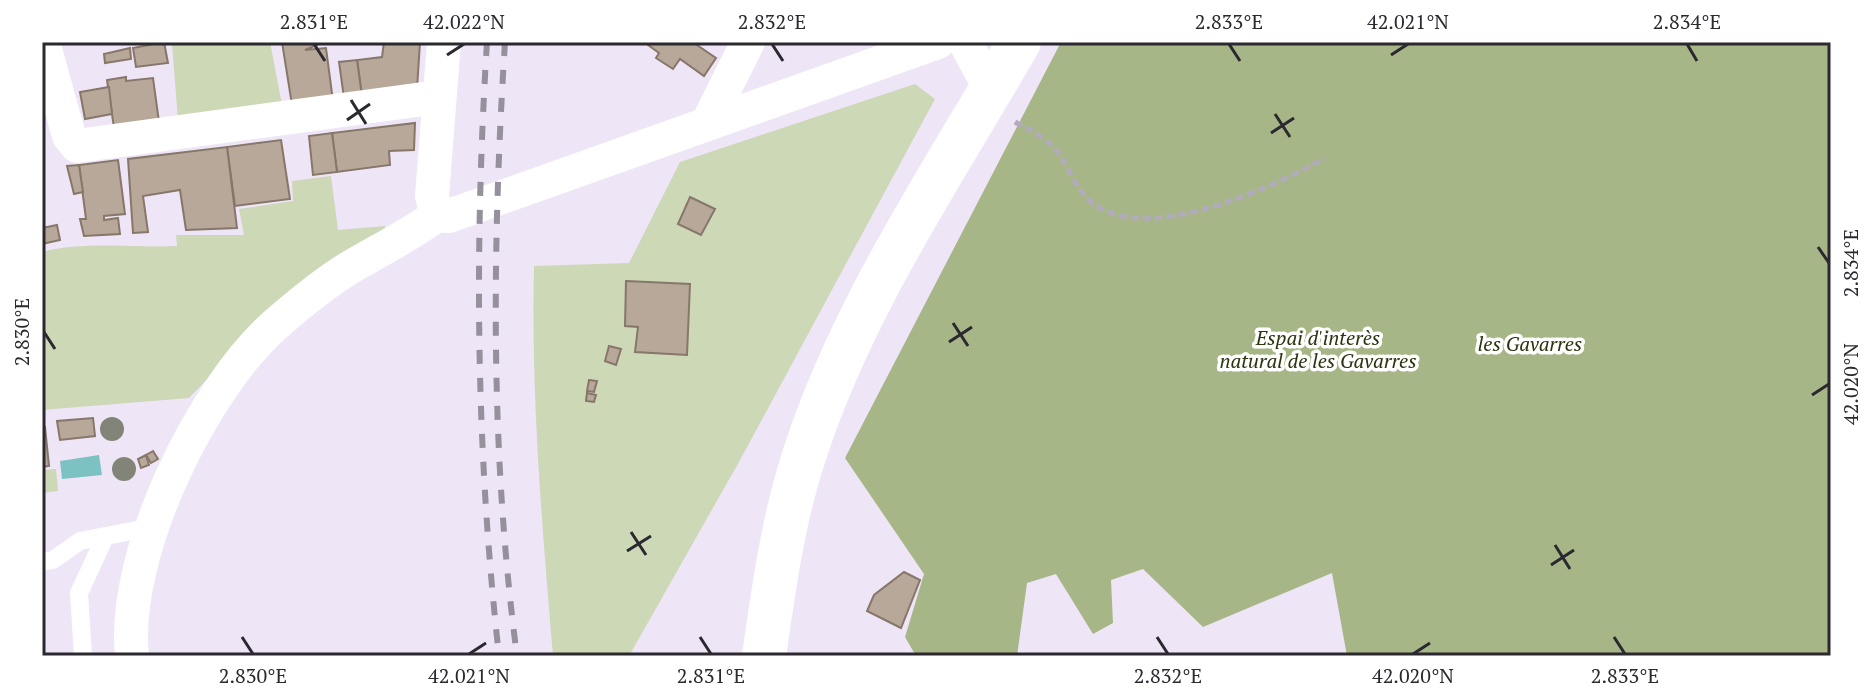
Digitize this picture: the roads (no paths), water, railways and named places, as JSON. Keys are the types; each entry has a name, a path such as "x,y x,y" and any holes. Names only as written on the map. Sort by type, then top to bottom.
{"street":[{"path":"43,42 69,136 77,146 438,97"},
{"path":"437,215 432,196 444,42"},
{"path":"707,124 748,42"},
{"path":"132,656 130,626 135,587 152,527 176,469 207,412 258,342 300,304 349,268 405,239 437,215 449,216 554,181 938,42"},
{"path":"965,42 991,90"},
{"path":"764,656 786,522 805,453 826,397 883,280 1019,42"}],"lane":[{"path":"42,562 53,560 80,541 152,527"},
{"path":"83,656 79,593 105,537"}],"railway":[{"path":"487,42 480,196 480,349 486,502 499,656"},
{"path":"505,42 498,195 496,349 502,503 517,656"}],"park label":[{"name":"les Gavarres","path":"1530,344"},
{"name":"Espai d'interès natural de les Gavarres","path":"1318,350"}]}
